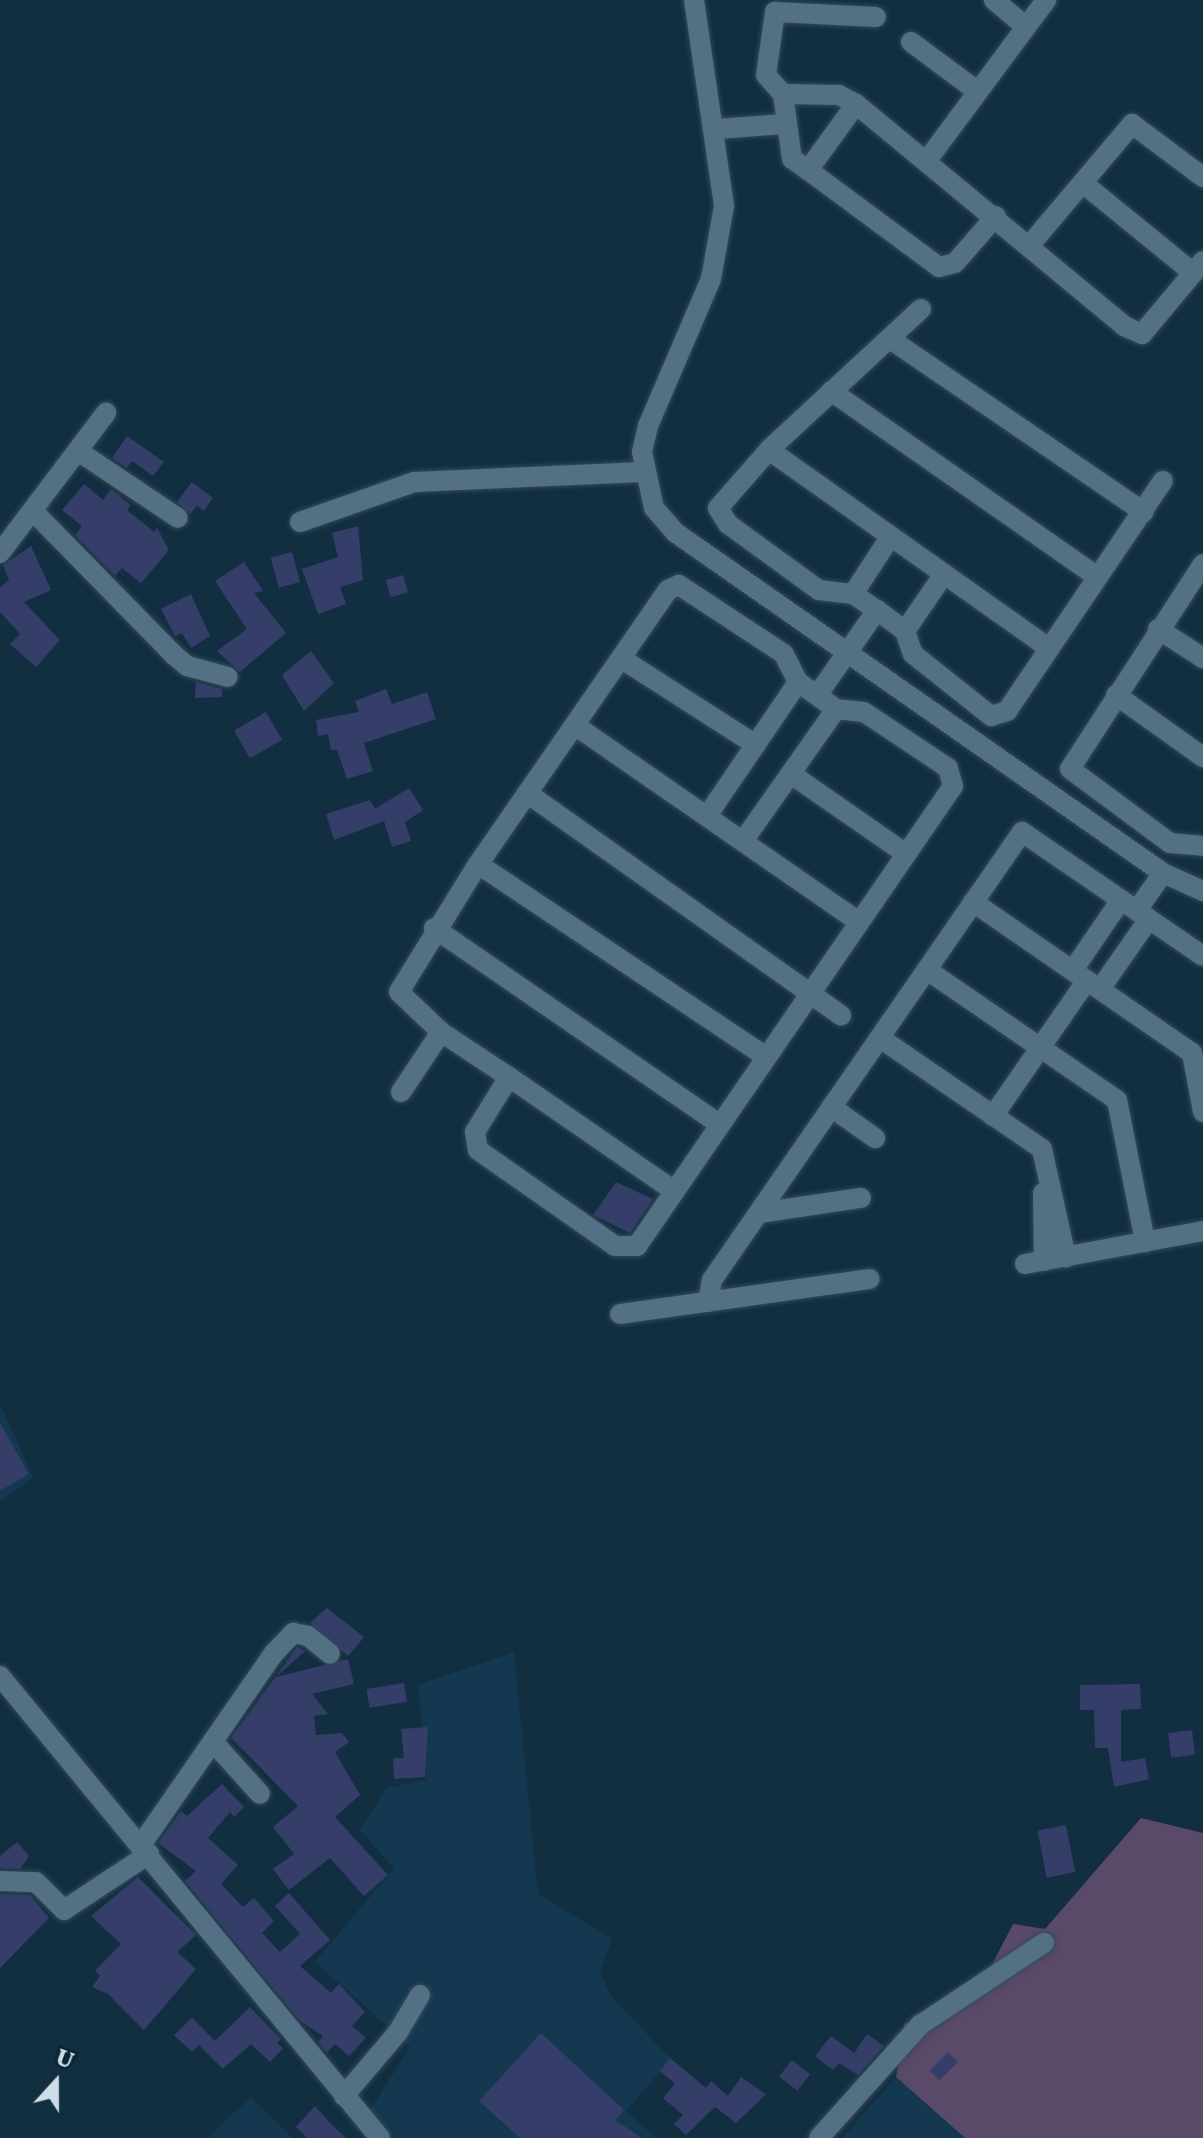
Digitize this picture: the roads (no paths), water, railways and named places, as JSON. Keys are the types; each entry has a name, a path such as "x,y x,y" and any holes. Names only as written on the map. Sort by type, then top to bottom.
{"street":[{"path":"694,0 717,129 724,206 719,246 648,426 643,472 654,508 676,533 852,651 1163,873 1203,891"},
{"path":"994,0 1026,27"},
{"path":"928,159 1046,0"},
{"path":"876,17 775,12 766,75 783,94 784,124 792,159 939,267 955,263 996,216"},
{"path":"911,42 977,91"},
{"path":"783,94 839,95 856,104 928,159 1124,326 1142,334 1198,267 1084,184"},
{"path":"808,170 856,104"},
{"path":"717,129 784,124"},
{"path":"1029,246 1132,124 1203,177"},
{"path":"921,309 721,498 721,518 819,590 853,594 877,610 905,631 913,654 998,717 1163,481"},
{"path":"890,339 1144,512"},
{"path":"831,391 1098,577"},
{"path":"0,553 106,413"},
{"path":"769,450 1049,648"},
{"path":"78,451 178,518"},
{"path":"300,522 414,482 643,472"},
{"path":"33,511 187,666 228,677"},
{"path":"853,594 891,536"},
{"path":"1203,564 1071,762 1074,778 1170,843 1203,846"},
{"path":"905,631 944,574"},
{"path":"509,1077 472,1141 615,1246 637,1246 906,854 954,776 864,712 836,709 798,682 784,654 679,585 668,590 478,864 434,928 399,992 441,1032 509,1077 674,1191"},
{"path":"818,694 852,651 877,610"},
{"path":"1158,629 1203,658"},
{"path":"622,659 756,745"},
{"path":"707,816 798,682"},
{"path":"1116,695 1203,757"},
{"path":"743,841 836,709"},
{"path":"576,726 859,922"},
{"path":"791,774 906,854"},
{"path":"527,793 841,1015"},
{"path":"708,1302 712,1280 1022,832 1203,956"},
{"path":"478,864 766,1057"},
{"path":"993,1116 1163,873"},
{"path":"973,902 1192,1053 1203,1112"},
{"path":"1087,980 1136,910"},
{"path":"434,928 719,1124"},
{"path":"927,970 1117,1100 1145,1242"},
{"path":"401,1092 441,1032"},
{"path":"880,1038 1042,1149 1066,1257"},
{"path":"831,1107 875,1138"},
{"path":"1042,1149 1035,1262 1203,1231"},
{"path":"759,1213 861,1198"},
{"path":"620,1314 870,1279"},
{"path":"0,1881 36,1882 64,1910 145,1849 293,1633 308,1636 330,1654"},
{"path":"1,1681 145,1849 380,2138"},
{"path":"215,1744 260,1794"},
{"path":"819,2138 920,2025 1044,1943"},
{"path":"344,2096 420,1995"}]}
